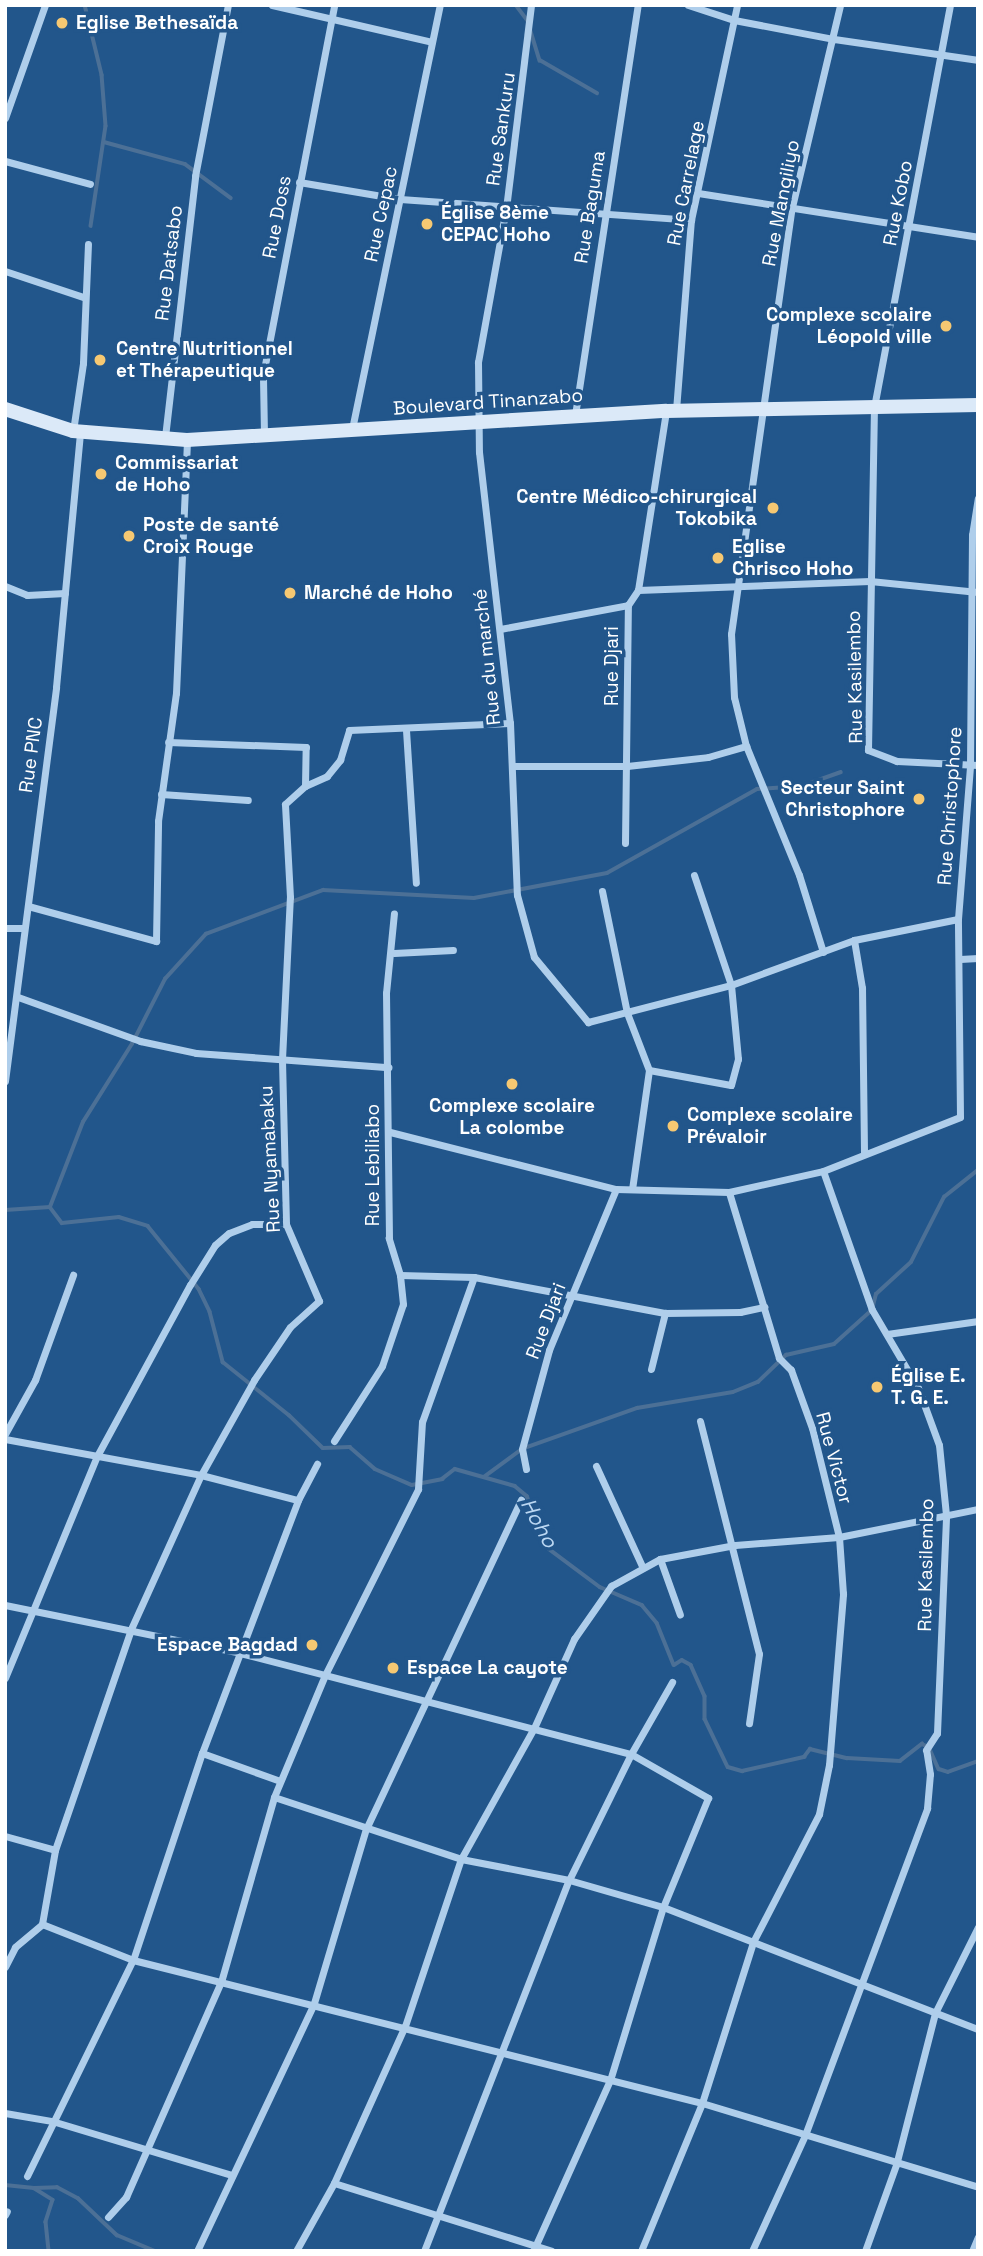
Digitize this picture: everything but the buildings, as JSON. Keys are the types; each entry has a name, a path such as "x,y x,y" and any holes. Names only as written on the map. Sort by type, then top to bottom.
{"street":[{"path":"5,118 45,5"},
{"name":"Rue Datsabo","path":"165,437 195,176 228,5"},
{"path":"272,5 331,21 432,42"},
{"name":"Rue Doss","path":"264,436 263,375 334,5"},
{"name":"Rue Cepac","path":"352,429 440,5"},
{"name":"Rue Sankuru","path":"479,424 478,362 506,208 531,5"},
{"name":"Rue Baguma","path":"575,415 638,5"},
{"path":"688,5 734,20 834,39 942,57 978,60"},
{"name":"Rue Carrelage","path":"671,411 691,220 737,5"},
{"name":"Rue Mangiliyo","path":"823,952 799,875 746,746 734,697 731,634 766,408 792,208 840,5"},
{"name":"Rue Kobo","path":"874,406 950,5"},
{"path":"5,161 90,184"},
{"path":"299,182 400,199 691,220"},
{"path":"698,193 978,237"},
{"name":"Rue PNC","path":"5,1081 18,997 23,928 28,906 65,593 83,363 83,298 88,244"},
{"path":"6,271 83,298"},
{"name":"Boulevard Tinanzabo","path":"5,409 76,431 187,440 479,424 575,415 766,408 978,405"},
{"name":"Rue Kasilembo","path":"874,406 868,750 897,761 974,765"},
{"name":"Rue Djari","path":"625,843 628,605 638,590 671,411"},
{"name":"Rue du marché","path":"479,424 510,723 517,891 534,957 588,1022 627,1013"},
{"path":"28,906 156,941 161,794 176,694 187,440"},
{"name":"Rue Christophore","path":"864,1154 960,1117 958,919 974,765 976,592 972,535 978,498"},
{"path":"638,590 870,581 976,592"},
{"path":"5,586 27,595 65,593"},
{"path":"500,629 628,605"},
{"path":"168,742 306,747 305,786 327,776 340,760 349,730 406,730 510,723"},
{"path":"406,730 416,883"},
{"path":"513,765 627,766 708,757 746,746"},
{"name":"Rue Nyamabaku","path":"201,1475 252,1384 290,1327 319,1301 286,1224 282,1059 290,897 285,804 305,786"},
{"path":"161,794 248,800"},
{"path":"649,1070 731,1085 738,1059 730,985 694,875"},
{"path":"602,891 627,1013 649,1070 632,1189"},
{"name":"Rue Lebiliabo","path":"334,1441 382,1366 403,1304 400,1275 388,1238 390,1132 387,993 394,953 394,914"},
{"path":"627,1013 730,985 853,940 958,919"},
{"path":"5,928 23,928"},
{"path":"390,1132 616,1189 729,1192 823,1171 864,1154 862,988 853,940"},
{"path":"394,953 453,950"},
{"path":"960,958 978,958"},
{"path":"18,997 140,1041 196,1053 388,1067"},
{"name":"Rue Kasilembo","path":"823,1171 872,1310 918,1388 939,1445 946,1516 937,1733 926,1750 930,1774 927,1808 859,1981"},
{"name":"Rue Djari","path":"526,1469 522,1449 549,1350 616,1189"},
{"name":"Rue Victor","path":"641,2251 702,2103 752,1942 819,1814 829,1765 844,1594 839,1537 812,1428 791,1370 779,1358 729,1192"},
{"path":"5,1678 30,1611 97,1456 195,1276 215,1245 229,1233 252,1224 286,1224"},
{"path":"5,1433 35,1380 73,1275"},
{"path":"400,1275 474,1277 572,1298 665,1313 740,1312 764,1307"},
{"path":"108,2217 126,2197 144,2149 221,1982 280,1780 325,1675 418,1489 422,1422 474,1277"},
{"path":"651,1369 665,1313"},
{"path":"887,1334 978,1321"},
{"path":"700,1421 735,1545 759,1654 749,1723"},
{"path":"5,1439 201,1475 298,1500"},
{"path":"27,2176 133,1960 202,1753 298,1500 317,1464"},
{"path":"596,1466 643,1567"},
{"path":"5,1967 15,1947 42,1924 55,1850 131,1629 201,1475"},
{"path":"197,2251 314,2003 366,1829 424,1700 521,1500"},
{"path":"296,2251 334,2183 405,2026 461,1859 534,1728 574,1639 611,1586 660,1559 735,1545 839,1537 978,1509"},
{"path":"660,1559 680,1615"},
{"path":"5,1605 240,1653 631,1754 708,1798 663,1908 610,2080 534,2248"},
{"path":"424,2251 569,1880 631,1754 672,1682"},
{"path":"202,1753 280,1780"},
{"path":"274,1797 461,1859 569,1880 663,1908 859,1981 978,2029"},
{"path":"5,1836 55,1850"},
{"path":"42,1924 133,1960 503,2050 702,2103 896,2165 978,2187"},
{"path":"865,2251 896,2165 935,2013 978,1927"},
{"path":"5,1943 15,1947"},
{"path":"752,2251 805,2135 859,1981"},
{"path":"5,2113 52,2121 232,2175"},
{"path":"334,2183 534,2248 552,2251"},
{"path":"972,2251 978,2237"}],"waterway":[{"path":"85,5 102,75 106,126 91,226"},
{"path":"516,5 528,21"},
{"path":"530,28 540,60 597,93"},
{"path":"104,142 185,164 231,198"},
{"path":"50,1207 83,1122 132,1044 165,979 206,934 323,890 474,898 607,873 757,789 802,786 841,772"},
{"path":"484,1477 522,1449 637,1408 733,1392 758,1382 786,1355 834,1344 872,1310 876,1294 911,1262 944,1197 978,1170"},
{"name":"Hoho","path":"50,1207 62,1223 119,1217 148,1226 199,1289 210,1312 223,1362 289,1415 323,1448 350,1447 375,1469 412,1485 442,1479 455,1469 515,1486 527,1496 549,1549 600,1587 642,1605 657,1623 674,1665 682,1660 691,1665 705,1696 705,1719 728,1767 742,1771 804,1757 810,1749 847,1758 900,1761 922,1744 929,1747 939,1769 948,1772 978,1761"},
{"name":"Hoho","path":"5,1210 50,1207"},
{"path":"5,2185 34,2188 53,2200 46,2222 49,2251"},
{"path":"34,2188 57,2187 78,2198 117,2235 155,2251"}],"place":[{"name":"Eglise Bethesaïda","path":"62,23"},
{"name":"Église 8ème CEPAC Hoho","path":"427,224"},
{"name":"Complexe scolaire Léopold ville","path":"946,326"},
{"name":"Centre Nutritionnel et Thérapeutique","path":"100,360"},
{"name":"Commissariat de Hoho","path":"101,474"},
{"name":"Centre Médico-chirurgical Tokobika","path":"773,508"},
{"name":"Poste de santé Croix Rouge","path":"129,536"},
{"name":"Eglise Chrisco Hoho","path":"718,558"},
{"name":"Marché de Hoho","path":"290,593"},
{"name":"Secteur Saint Christophore","path":"919,799"},
{"name":"Complexe scolaire La colombe","path":"512,1084"},
{"name":"Complexe scolaire Prévaloir","path":"673,1126"},
{"name":"Église E. T. G. E.","path":"877,1387"},
{"name":"Espace Bagdad","path":"312,1645"},
{"name":"Espace La cayote","path":"393,1668"}]}
